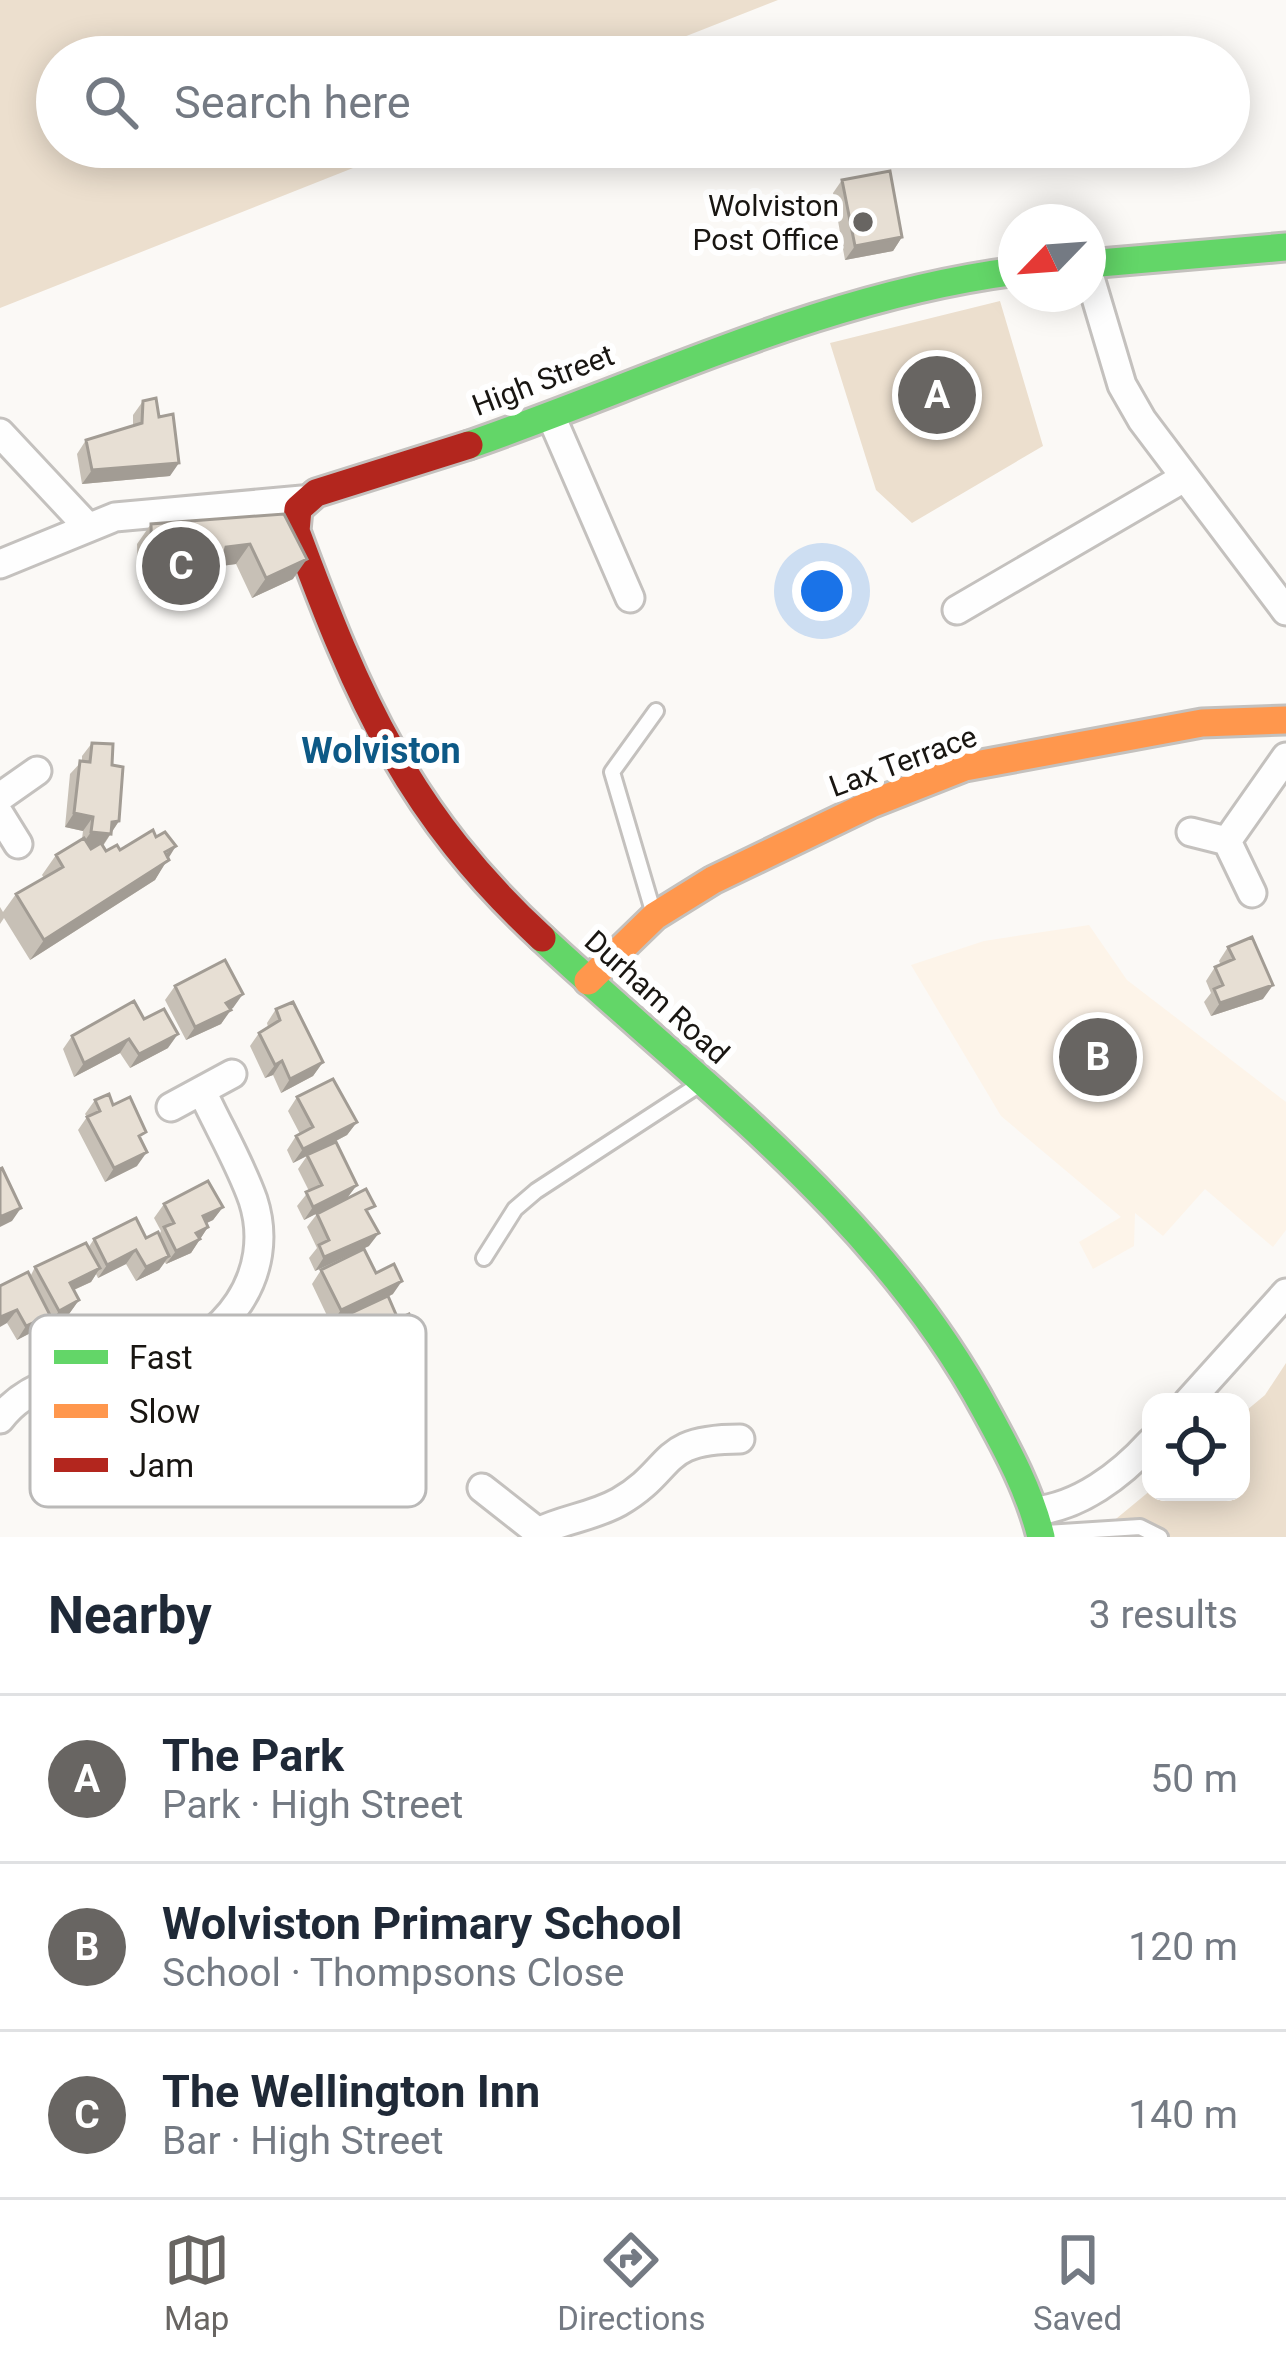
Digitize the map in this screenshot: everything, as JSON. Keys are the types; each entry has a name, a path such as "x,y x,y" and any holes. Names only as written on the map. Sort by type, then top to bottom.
{"street":[{"path":"1106,265 1286,247"},
{"name":"High Street","path":"0,564 116,517 302,500 551,416 754,331 834,305 998,274"},
{"path":"1101,312 1122,386 1182,479 1286,611"},
{"path":"551,416 630,598"},
{"path":"0,433 87,526"},
{"path":"957,610 1182,479"},
{"name":"Durham Road","path":"302,500 295,512 296,531 316,584 381,734 426,812 468,865 588,981 871,1238 906,1281 978,1389 1039,1527"},
{"name":"Lax Terrace","path":"588,981 655,916 786,843 965,767 1202,723 1286,720"},
{"path":"1227,841 1286,757"},
{"path":"0,797 38,771"},
{"path":"0,815 18,844"},
{"path":"1191,832 1227,841"},
{"path":"1227,841 1252,893"},
{"path":"171,1107 232,1074"},
{"path":"202,1090 256,1217 255,1267 239,1305 229,1315"},
{"path":"1197,1393 1283,1306"},
{"path":"1,1414 30,1395"},
{"path":"482,1488 537,1534 624,1499 689,1442 740,1439"},
{"path":"1039,1527 1142,1449"}],"lane":[{"path":"655,916 612,772 656,711"},
{"path":"484,1258 515,1209 536,1191 701,1083"},
{"path":"1039,1527 1140,1527 1160,1537"}],"shaded area":[{"path":"0,0 778,0 686,36 36,36 36,168 353,168 0,308"},
{"path":"998,301 1043,446 912,523 876,490 830,343"},
{"path":"1089,925 1127,980 1286,1102 1286,1230 1273,1247 1205,1189 1163,1236 1135,1213 1134,1246 1093,1269 1079,1242 1121,1217 1001,1116 911,965 984,941"},
{"path":"1286,1363 1286,1537 1094,1537 1142,1497 1250,1501 1250,1408 1265,1395"}],"building":[{"name":"Wolviston Post Office","path":"890,171 902,237 855,246 842,180"},
{"path":"156,398 159,417 173,414 179,463 92,470 86,440 142,423 143,401"},
{"path":"284,514 307,559 266,578 250,544 226,547 222,564 172,571 171,559 152,561 151,524"},
{"path":"92,743 113,744 112,765 123,767 119,821 112,822 111,834 91,832 93,817 74,813 80,761 90,762"},
{"path":"153,830 156,837 165,832 176,846 165,852 169,860 44,940 16,894 63,867 56,855 84,838 91,849 101,843 106,851 117,845 120,850"},
{"path":"1252,937 1273,985 1220,1003 1214,989 1223,985 1215,967 1234,959 1228,947"},
{"path":"225,960 243,994 226,1003 231,1010 195,1027 175,986"},
{"path":"134,1001 144,1019 164,1009 178,1034 139,1054 129,1039 84,1063 72,1036"},
{"path":"293,1002 323,1062 290,1079 282,1061 275,1065 259,1033 280,1020 276,1009"},
{"path":"333,1079 357,1122 303,1149 296,1136 313,1127 297,1097"},
{"path":"109,1094 113,1105 130,1097 146,1132 139,1136 147,1152 114,1168 87,1117 100,1111 95,1100"},
{"path":"336,1142 357,1185 313,1207 306,1192 322,1185 307,1155"},
{"path":"0,1169 21,1208 0,1217"},
{"path":"208,1181 223,1207 203,1216 208,1227 196,1233 200,1239 176,1251 164,1227 174,1223 164,1204"},
{"path":"366,1189 375,1206 366,1210 379,1233 324,1257 319,1245 329,1240 317,1214"},
{"path":"136,1218 146,1238 158,1232 169,1256 146,1267 136,1250 107,1265 94,1239"},
{"path":"86,1243 100,1268 70,1283 79,1300 59,1311 35,1267"},
{"path":"364,1249 376,1273 394,1264 402,1281 341,1310 321,1270"},
{"path":"28,1272 50,1315 30,1315 26,1326 17,1310 0,1317 0,1286"},
{"path":"388,1296 396,1315 347,1315"}],"traffic: fast":[{"path":"1106,262 1286,247"},
{"path":"469,445 806,320 945,283 998,274"},
{"path":"542,938 784,1157 895,1276 986,1411 1025,1488 1041,1537"}],"traffic: slow":[{"path":"588,981 655,916 713,880 871,804 965,767 1202,723 1286,720"}],"traffic: jam":[{"path":"469,445 316,493 298,509 296,531 342,648 392,751 456,846 542,938"}],"place":[{"name":"Wolviston Post Office","path":"863,222"},
{"name":"The Park","path":"937,395"},
{"name":"The Wellington Inn","path":"181,566"},
{"name":"Wolviston Primary School","path":"1098,1057"}],"district":[{"name":"Wolviston","path":"381,751"}]}
